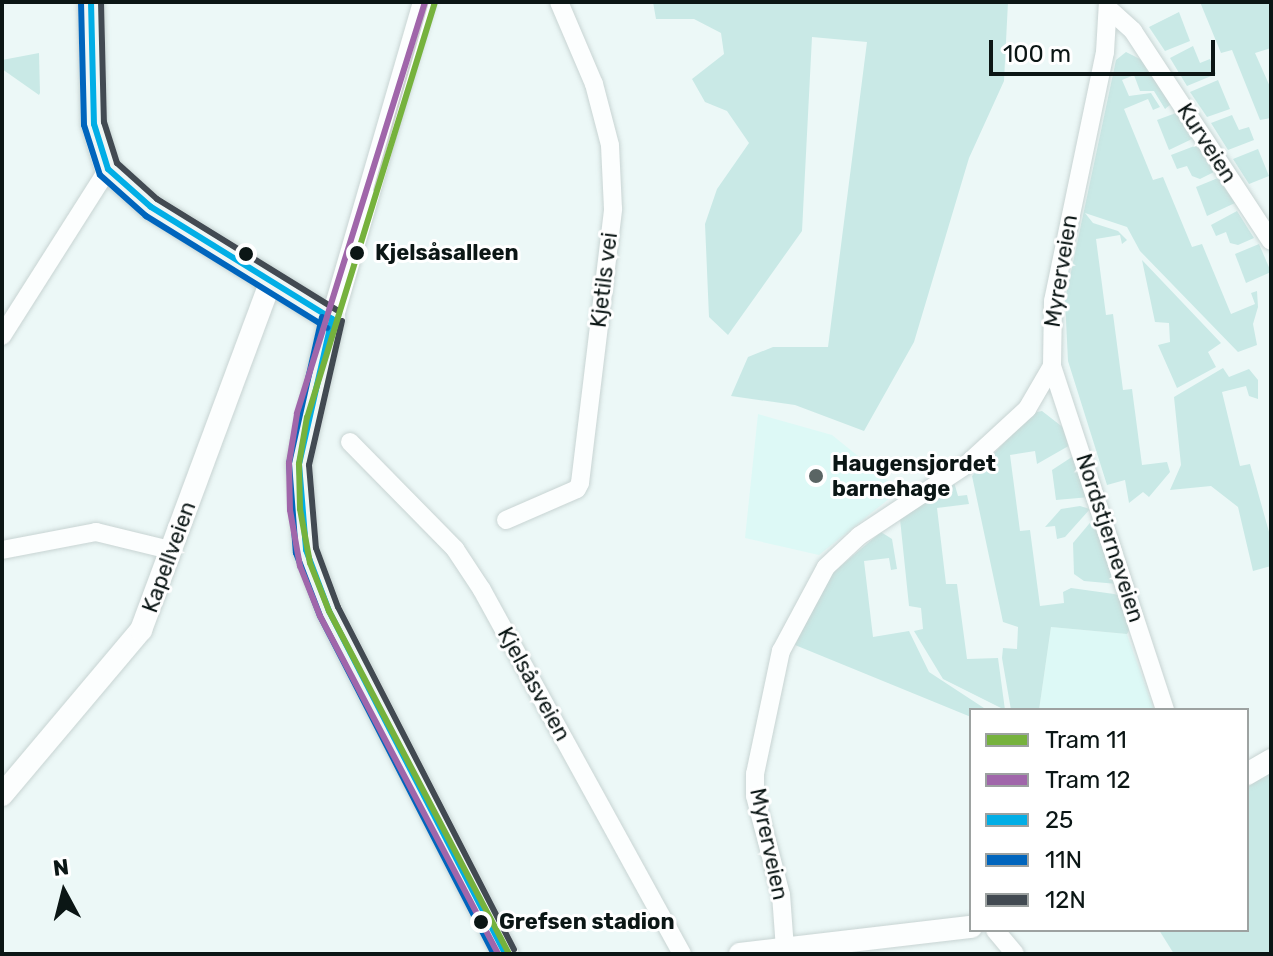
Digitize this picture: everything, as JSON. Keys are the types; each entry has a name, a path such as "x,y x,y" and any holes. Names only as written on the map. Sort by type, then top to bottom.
{"main road":[{"path":"91,2 94,124 108,169 151,207 332,319 313,349 287,442 284,496 291,549 306,595 343,669 415,804 443,835 505,954"}],"street":[{"path":"332,319 424,2"},
{"name":"Kjetils vei","path":"506,520 577,489 580,483 613,209 610,145 594,84 559,2"},
{"name":"Kurveien","path":"1109,6 1133,31 1271,241"},
{"name":"Myrerveien","path":"785,949 781,895 755,796 755,774 789,631 811,589 839,553 966,465 1027,409 1052,366 1053,301 1109,6"},
{"path":"2,336 108,169"},
{"name":"Kapellveien","path":"2,795 132,644 271,281"},
{"name":"Nordstjerneveien","path":"1052,366 1164,708"},
{"name":"Kjelsåsveien","path":"350,442 455,549 482,590 682,954"},
{"path":"2,550 96,532 170,550"},
{"path":"1249,773 1271,760"},
{"path":"740,954 969,927"},
{"path":"997,932 1015,954"}],"shaded area":[{"path":"653,2 1008,2 1004,81 969,158 914,342 864,431 795,405 731,396 748,357 773,347 828,347 867,42 812,37 802,231 728,335 709,317 705,224 717,189 749,143 727,111 705,102 692,79 724,54 721,33 694,19 656,19"},
{"path":"1200,2 1271,2 1271,48 1255,53 1271,89 1271,118 1260,120 1232,50 1221,53"},
{"path":"1179,12 1190,41 1165,51 1149,27"},
{"path":"1193,46 1200,63 1210,59 1216,74 1187,86 1170,58"},
{"path":"1126,52 1142,60 1171,104 1165,109 1154,91 1140,91 1134,75 1122,80 1129,96 1151,93 1160,107 1153,110 1148,99 1124,109 1153,180 1163,177 1192,247 1202,244 1231,314 1255,304 1251,293 1257,291 1258,307 1253,324 1257,345 1238,352 1140,251 1127,227 1085,213 1093,223 1118,231 1127,240 1122,244 1120,235 1096,239 1106,315 1113,314 1123,390 1132,389 1142,465 1167,462 1170,472 1149,497 1143,492 1129,503 1125,480 1107,485 1068,361 1065,300 1116,60"},
{"path":"39,53 39,95 2,69 2,60"},
{"path":"1218,80 1230,109 1207,117 1190,92"},
{"path":"1176,113 1192,139 1169,150 1157,120"},
{"path":"1232,115 1239,130 1249,127 1254,140 1228,150 1211,123"},
{"path":"1197,145 1214,172 1200,179 1192,176 1187,166 1177,169 1171,155"},
{"path":"1258,149 1269,176 1249,184 1233,159"},
{"path":"1218,178 1235,203 1207,216 1196,187"},
{"path":"1237,211 1254,238 1238,245 1230,243 1226,232 1216,236 1211,225"},
{"path":"1259,244 1271,272 1246,283 1235,254"},
{"path":"1142,260 1221,343 1208,352 1216,367 1177,388 1158,345 1170,342 1169,323 1155,322"},
{"path":"1223,368 1229,377 1249,369 1258,380 1258,399 1249,396 1246,386 1222,392 1240,466 1250,464 1271,539 1271,566 1253,571 1238,507 1211,486 1170,490 1181,465 1174,397"},
{"path":"1042,411 1069,432 1072,444 1037,464 1035,451 1010,455 1020,531 1030,530 1040,606 1064,603 1063,592 1071,588 1122,596 1130,629 1127,634 1051,627 1039,708 1011,708 1002,658 1003,648 1017,649 1018,627 1003,622 972,476 1033,413"},
{"name":"Haugensjordet barnehage","path":"758,414 832,435 895,486 895,494 819,555 745,538"},
{"path":"1075,455 1090,497 1056,500 1052,470"},
{"path":"954,482 958,496 967,495 969,504 937,508 946,584 957,584 967,659 998,658 1005,708 943,679 914,631 923,629 921,608 909,606 900,519"},
{"path":"1080,506 1090,509 1065,537 1057,539 1055,526 1045,527 1061,509"},
{"path":"1094,518 1117,584 1084,581 1074,574 1073,543"},
{"path":"881,532 892,539 897,569 891,570 889,558 864,561 873,637 909,631 929,672 984,708 969,708 969,716 795,645 829,576"},
{"path":"1051,627 1127,634 1153,708 1039,708"},
{"path":"1271,772 1271,954 1174,954 1160,932 1249,932 1249,786"}],"tram line":[{"name":"12","path":"425,2 297,414 289,463 290,510 300,566 320,616 498,954"},
{"path":"374,190 428,2"},
{"name":"11","path":"435,2 307,417 299,464 300,509 310,563 329,611 509,954"}],"transit line":[{"name":"11N","path":"81,2 84,125 100,175 146,216 327,328"},
{"name":"25","path":"91,2 94,124 108,169 151,207 332,319"},
{"name":"12N","path":"101,2 104,122 117,163 157,199 337,310"},
{"name":"11N","path":"322,317 289,463 296,553 320,616 494,954"},
{"name":"25","path":"332,319 299,464 306,550 329,611 505,954"},
{"name":"12N","path":"342,321 309,465 316,548 338,607 514,949"}],"place":[{"name":"Kjelsåsalleen","path":"357,253"},
{"name":"Haugensjordet barnehage","path":"816,476"},
{"name":"Grefsen stadion","path":"481,922"}]}
